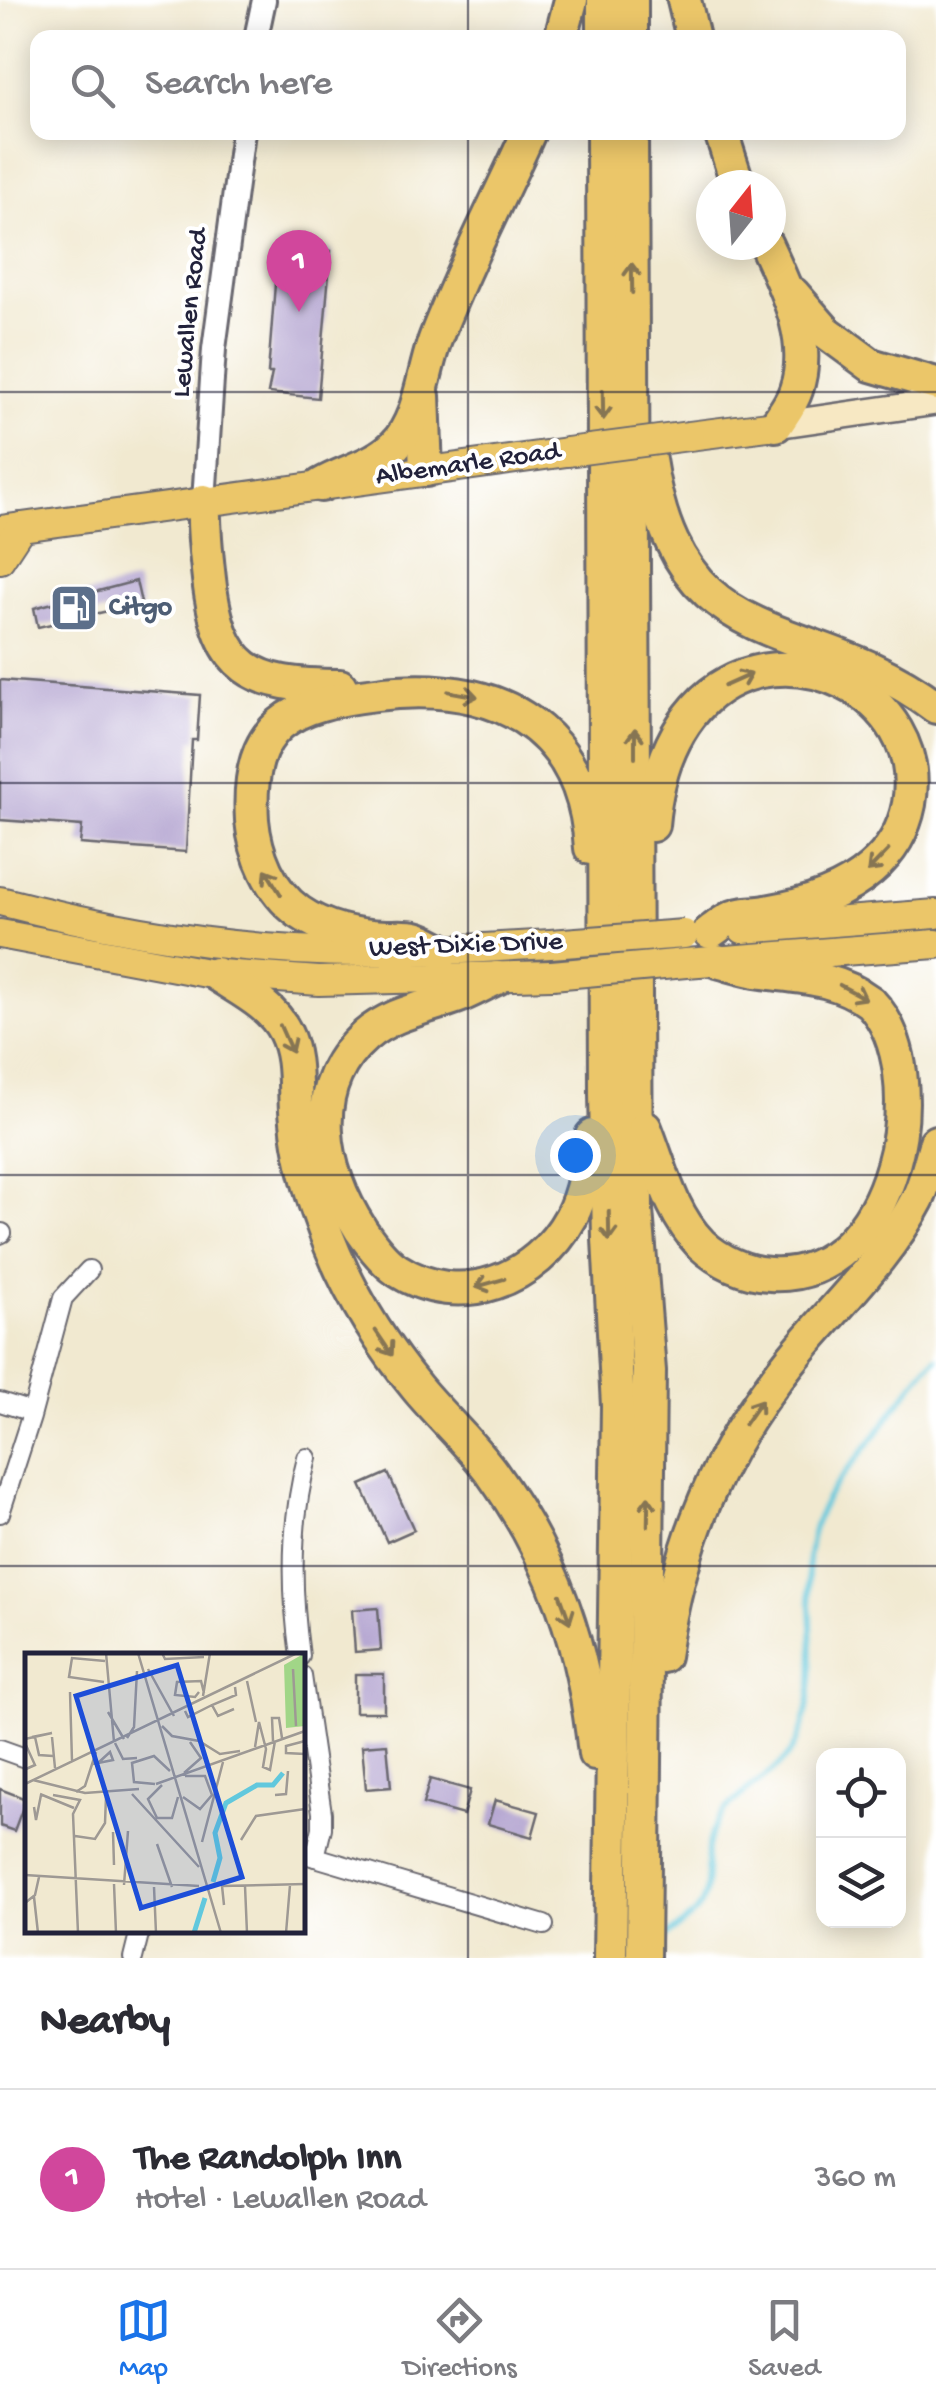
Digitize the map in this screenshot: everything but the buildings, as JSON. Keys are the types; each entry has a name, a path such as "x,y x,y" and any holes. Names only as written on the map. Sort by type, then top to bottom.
{"highway":[{"path":"563,30 571,0"},
{"path":"604,0 604,30"},
{"path":"630,0 630,30"},
{"path":"684,0 691,30"},
{"path":"321,485 371,465 398,442 412,415 435,340 462,275 525,140"},
{"path":"603,140 606,1094 618,1406 610,1958"},
{"path":"631,140 636,1210 650,1372 643,1958"},
{"path":"723,140 733,170"},
{"path":"773,260 801,340 802,369 796,394 776,425"},
{"path":"784,283 826,332 871,365 936,384"},
{"path":"632,346 646,374 648,452 656,499 672,543 695,579 737,614 778,635 869,668 936,707"},
{"path":"422,382 426,470"},
{"path":"204,501 203,527 214,618 223,642 238,662 281,683 455,692 490,700 519,714 560,753 576,782 590,832 592,862 605,900"},
{"path":"636,911 650,884 652,823 660,776 676,737 703,702 738,678 779,669 813,672 855,688 886,715 909,762 907,812 894,844 870,871 829,895 788,908 734,916 699,948 759,972 820,978 855,992 885,1014 906,1046 914,1084 914,1124 896,1190 866,1234 846,1253 817,1269 786,1275 760,1274 733,1266 703,1246 684,1223 663,1181 637,1110"},
{"path":"395,689 319,702 299,709 280,723 268,738 257,766 253,830 270,880 287,902 314,921 351,934 417,938 444,951"},
{"path":"216,974 254,999 284,1030 295,1060 297,1124 303,1158 320,1217 362,1308 417,1388 489,1470 516,1508 550,1570 567,1611 590,1704 610,1915"},
{"path":"497,978 458,996 402,1014 366,1034 344,1058 330,1088 324,1124 334,1177 344,1204 394,1268 424,1284 462,1290 498,1283 531,1265 556,1240 573,1212 588,1170 593,1126 606,1094"},
{"path":"644,1840 668,1625 694,1520 747,1419 897,1233 919,1197 936,1142"}],"main road":[{"name":"Albemarle Road","path":"10,529 936,402"},
{"path":"0,559 10,529"},
{"name":"West Dixie Drive","path":"0,901 130,930 236,946 300,950 444,951 550,944 699,948 936,944"},
{"name":"West Dixie Drive","path":"0,934 107,957 216,974 319,982 552,975 699,948 936,914"}],"street":[{"path":"258,30 264,0"},
{"name":"Lewallen Road","path":"204,501 214,349 243,140"},
{"path":"0,1513 63,1298 89,1270"},
{"path":"0,1402 32,1412"},
{"path":"300,1653 294,1574 296,1514 306,1458"},
{"path":"305,1697 322,1813 322,1828 309,1855 544,1925"},
{"path":"0,1749 25,1758"},
{"path":"132,1958 139,1933"}],"waterway":[{"path":"657,1943 688,1920 702,1903 707,1884 708,1845 717,1822 736,1800 780,1764 797,1741 807,1711 811,1679 808,1561 818,1517 833,1489 936,1358"}],"place":[{"name":"The Randolph Inn","path":"299,312"},
{"name":"Citgo","path":"74,608"}]}
